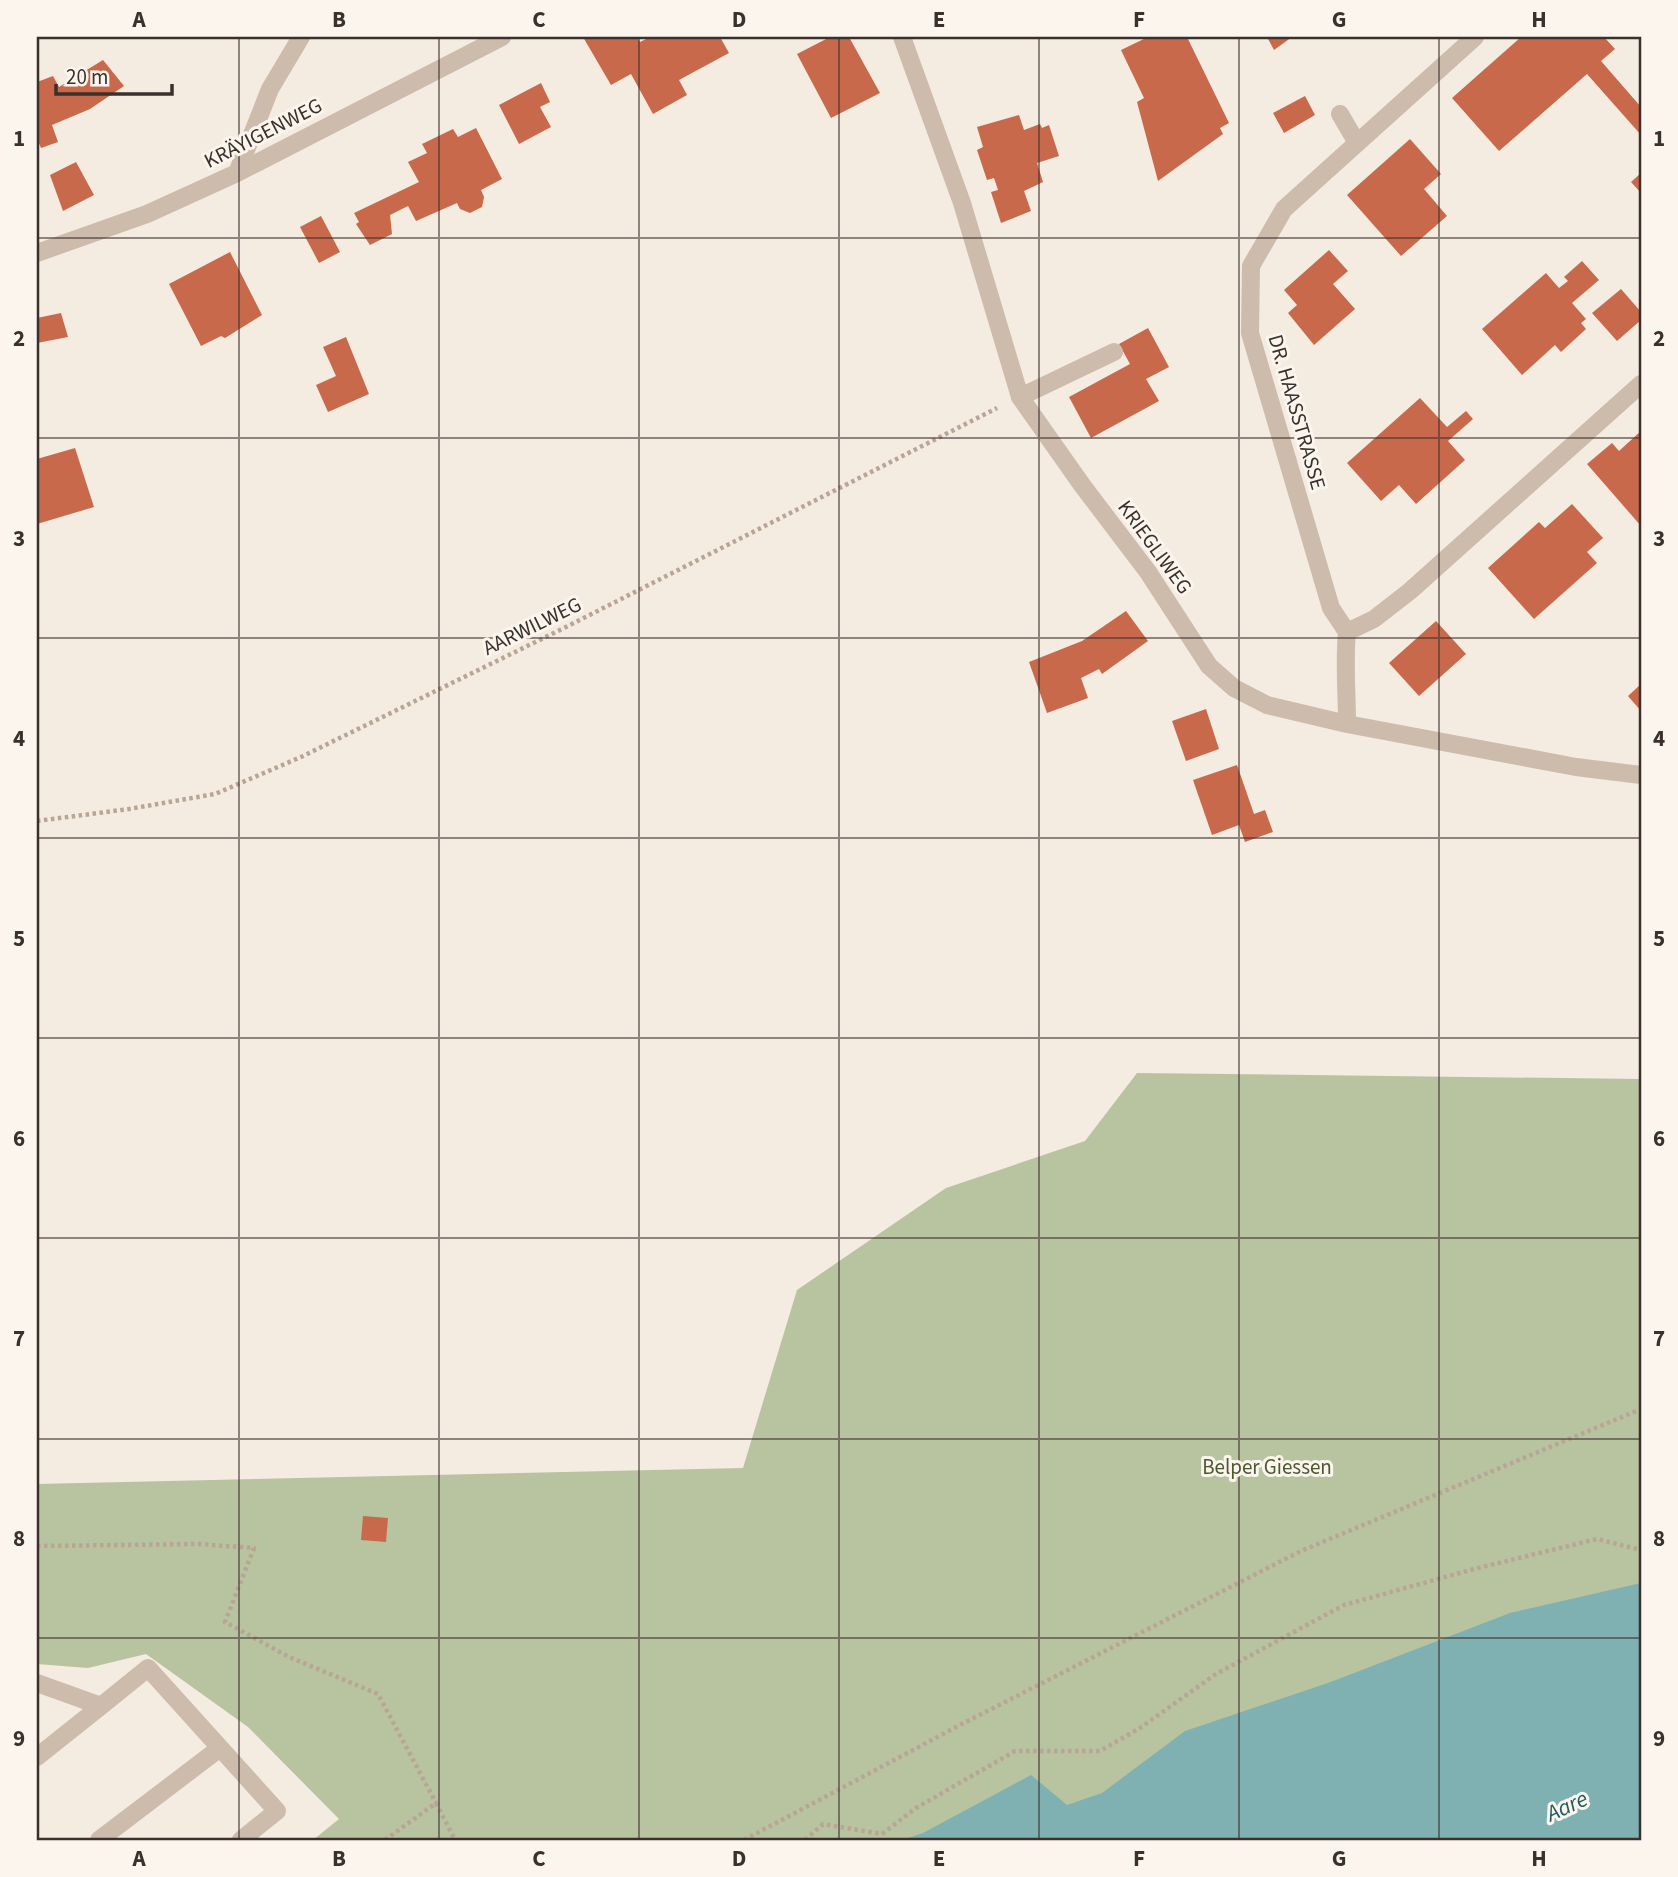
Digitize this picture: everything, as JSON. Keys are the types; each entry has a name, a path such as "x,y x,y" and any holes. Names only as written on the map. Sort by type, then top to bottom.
{"street":[{"path":"237,173 270,89 300,37"},
{"name":"KRÄYIGENWEG","path":"37,253 147,214 237,173 502,37"},
{"name":"KRIEGLIWEG","path":"902,37 962,203 1020,397 1148,572 1209,666 1234,688 1267,705 1347,724 1576,767 1641,775"},
{"name":"DR. HAASSTRASSE","path":"1348,632 1331,608 1250,333 1251,266 1284,209 1475,37"},
{"path":"1340,114 1357,143"},
{"path":"1020,397 1114,352"},
{"path":"1347,724 1348,687 1345,657 1348,632 1374,619 1409,591 1641,384"},
{"path":"37,1757 148,1668 277,1811 241,1840"},
{"path":"37,1683 101,1706"},
{"path":"99,1840 220,1748"}],"path":[{"name":"AARWILWEG","path":"37,821 129,809 215,793 289,763 1020,397"},
{"path":"744,1840 960,1725 1301,1551 1641,1409"},
{"path":"805,1840 823,1824 882,1834 916,1808 1015,1751 1100,1751 1140,1728 1216,1674 1344,1605 1597,1539 1641,1550"},
{"path":"37,1546 200,1544 254,1548 225,1622 289,1657 378,1694 454,1840"},
{"path":"385,1840 436,1803"}],"green space":[{"name":"Belper Giessen","path":"1137,1073 1641,1079 1641,1840 313,1840 339,1819 248,1727 146,1654 88,1668 37,1664 37,1484 743,1468 797,1290 946,1188 1085,1141"}],"water":[{"name":"Aare","path":"1641,1583 1641,1840 902,1840 923,1833 1031,1775 1067,1805 1102,1793 1185,1731 1328,1683 1510,1613"}],"building":[{"path":"583,37 637,37 640,42 650,37 720,37 729,53 679,80 687,95 653,114 631,74 611,85"},
{"path":"830,37 849,37 880,93 831,118 797,54"},
{"path":"1148,37 1187,37 1229,123 1220,128 1223,134 1158,181 1137,102 1144,98 1121,50"},
{"path":"1267,37 1292,37 1274,50"},
{"path":"1521,37 1604,37 1615,49 1601,61 1641,107 1641,135 1587,74 1499,151 1452,98"},
{"path":"103,60 124,86 90,109 52,125 58,142 41,148 37,139 37,82 53,76 59,87"},
{"path":"541,83 550,102 540,107 551,127 519,144 499,105"},
{"path":"1305,96 1315,115 1284,133 1273,113"},
{"path":"1019,115 1024,130 1040,124 1042,128 1049,125 1059,156 1037,163 1043,182 1024,191 1031,211 1001,223 991,192 998,190 994,178 987,180 977,150 983,147 977,127"},
{"path":"476,128 502,179 481,190 484,197 482,207 470,213 460,209 457,203 416,221 408,206 390,215 392,234 370,245 356,224 359,222 354,213 419,182 408,162 427,153 422,144 453,129 458,137"},
{"path":"1410,139 1441,174 1424,189 1447,216 1401,256 1347,195"},
{"path":"76,162 94,195 63,211 50,175"},
{"path":"1641,173 1641,193 1631,182"},
{"path":"321,216 340,252 319,263 300,227"},
{"path":"1329,250 1348,271 1333,284 1355,309 1314,345 1288,313 1297,305 1284,290"},
{"path":"230,252 262,315 225,338 221,336 201,346 169,284"},
{"path":"1582,261 1599,280 1572,303 1586,319 1581,323 1586,329 1561,352 1555,345 1522,375 1482,329 1546,273 1559,288 1568,281 1564,277"},
{"path":"1621,289 1641,312 1641,320 1617,341 1592,313"},
{"path":"61,313 68,337 37,343 37,318"},
{"path":"1148,328 1169,367 1146,379 1159,401 1091,438 1069,397 1130,364 1119,344"},
{"path":"346,337 369,394 328,412 316,385 336,376 323,347"},
{"path":"1420,398 1447,427 1466,411 1473,419 1448,441 1465,460 1416,504 1399,485 1381,501 1347,463"},
{"path":"1641,431 1641,526 1587,464 1612,443 1619,451"},
{"path":"75,448 94,507 37,524 37,459"},
{"path":"1572,504 1603,538 1587,552 1597,563 1534,619 1488,568 1539,522 1545,528"},
{"path":"1126,611 1148,641 1102,674 1099,669 1081,678 1088,698 1047,713 1029,662 1082,641"},
{"path":"1436,621 1466,654 1419,696 1389,663"},
{"path":"1641,684 1641,711 1628,696"},
{"path":"1206,709 1219,749 1186,761 1172,721"},
{"path":"1237,765 1254,814 1265,810 1273,832 1245,842 1239,825 1212,835 1193,780"},
{"path":"363,1516 388,1518 386,1542 361,1540"}]}
